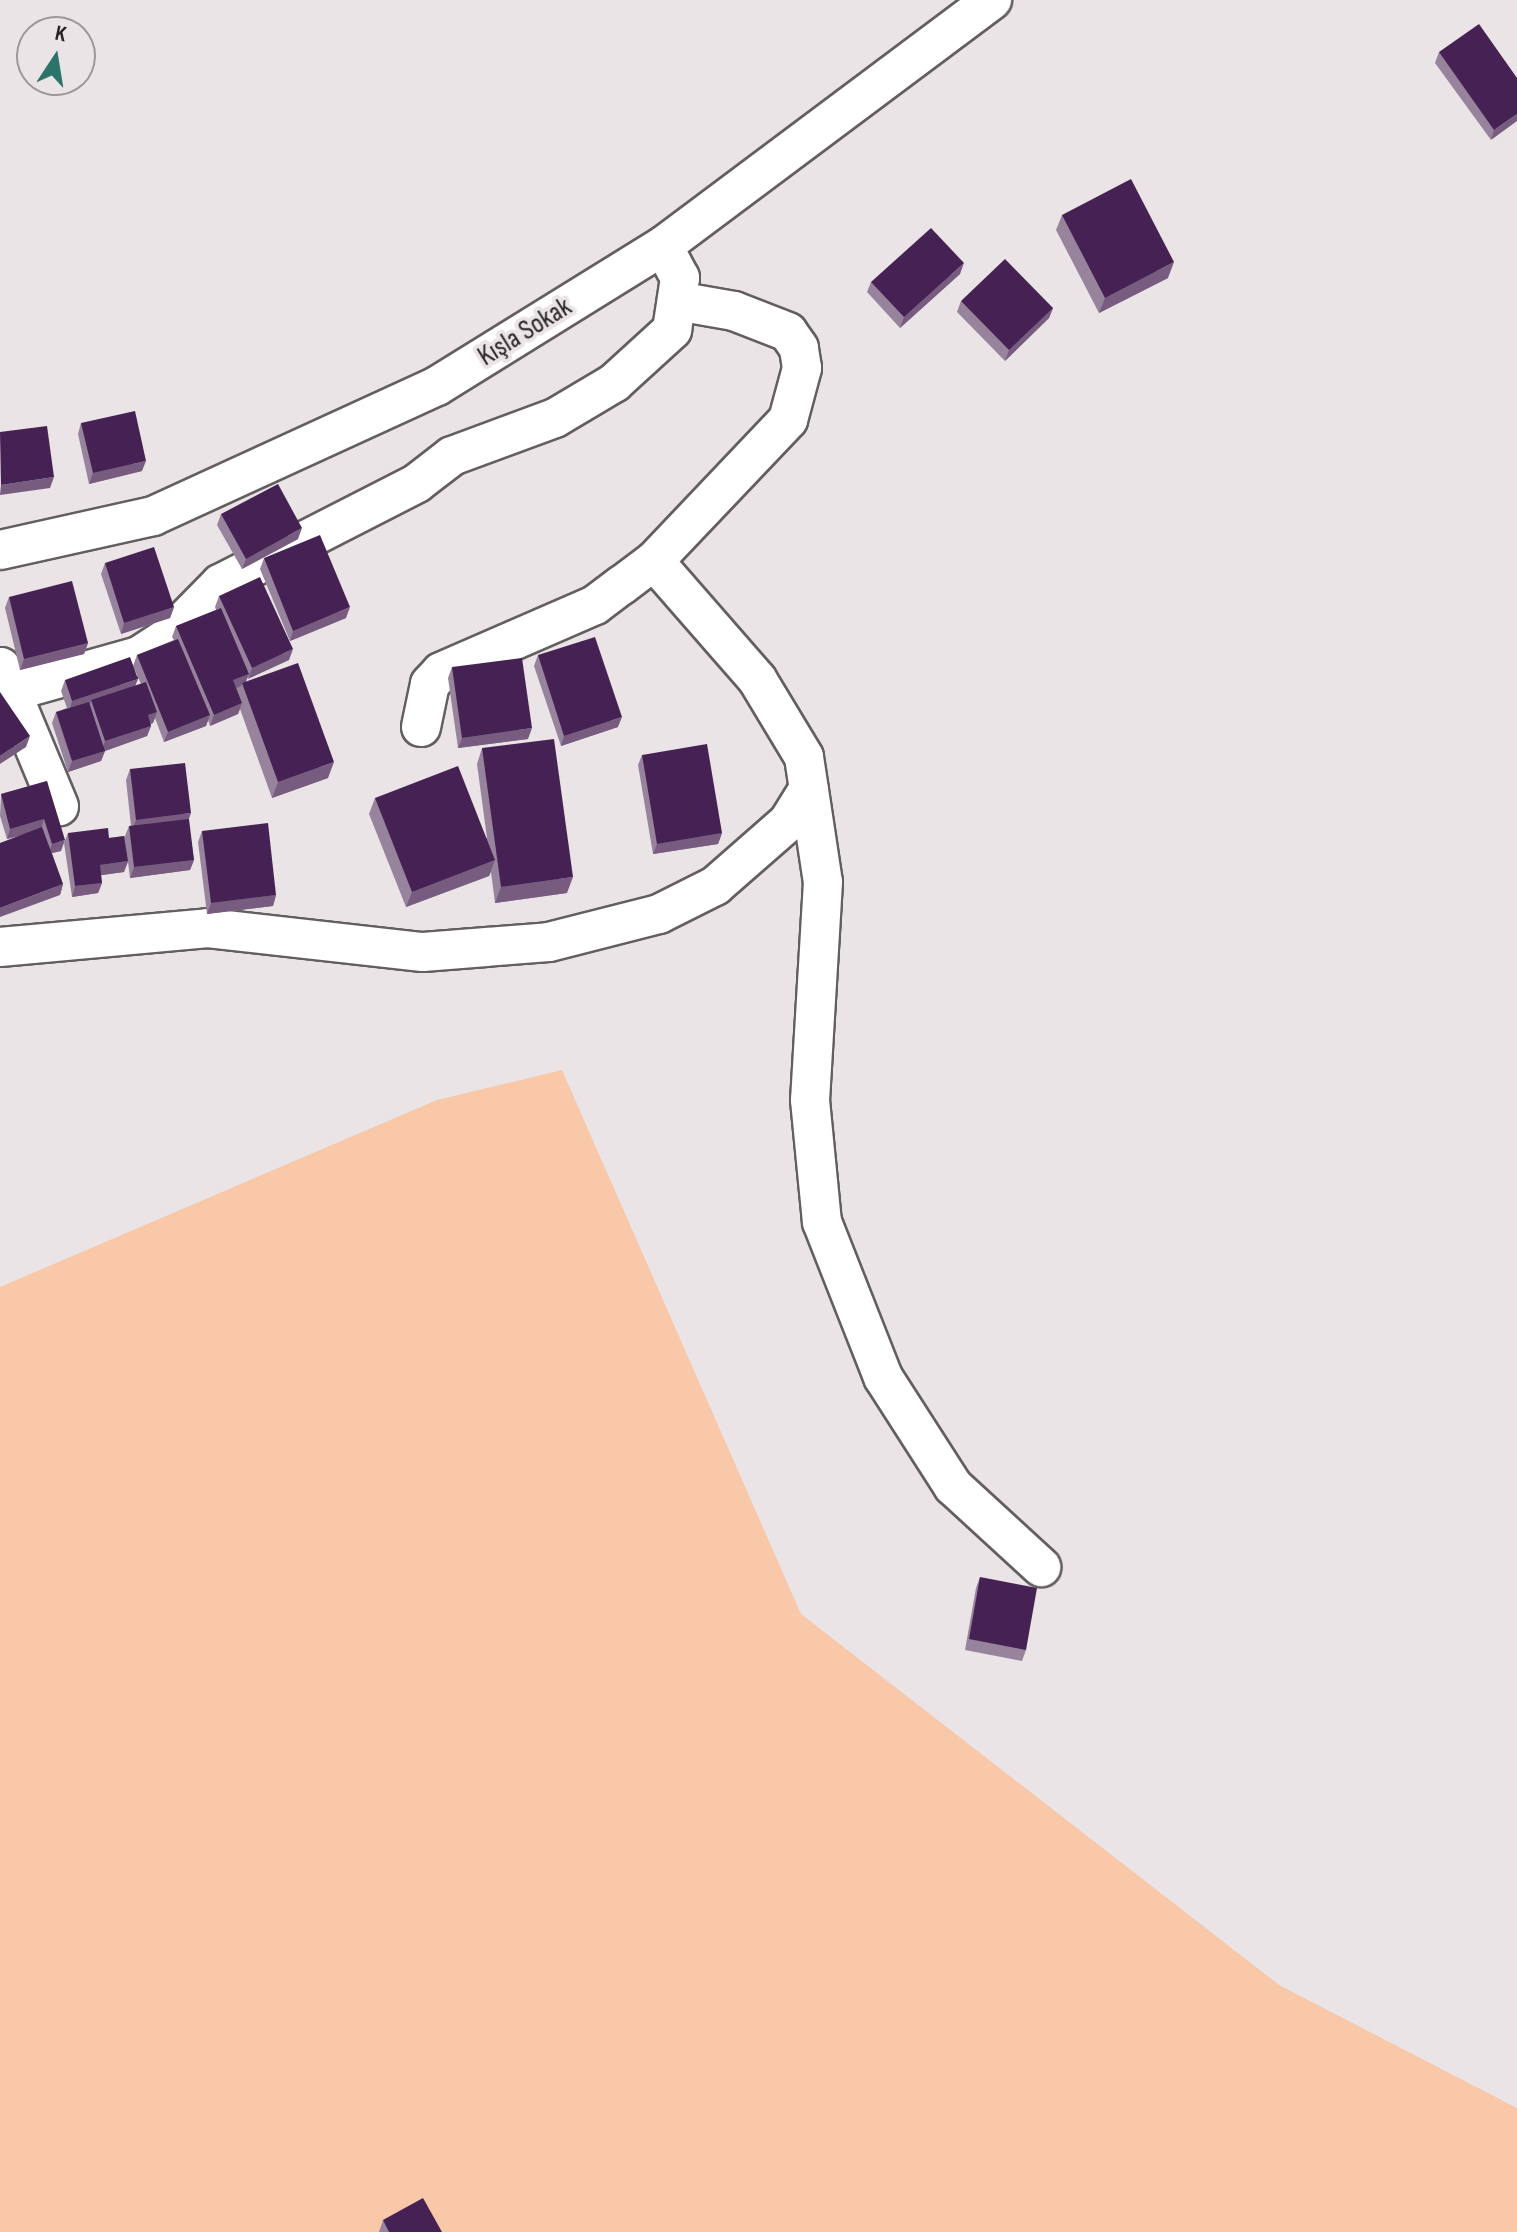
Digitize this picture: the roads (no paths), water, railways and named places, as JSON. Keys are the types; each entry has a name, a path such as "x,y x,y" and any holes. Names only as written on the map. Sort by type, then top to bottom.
{"street":[{"name":"Kışla Sokak","path":"0,550 153,516 437,386 663,246 992,0"},
{"path":"59,806 3,683 139,656 167,638 220,584 417,483 452,456 567,411 614,383 672,330 680,278 663,246"},
{"path":"421,727 430,684 441,672 595,605 654,561 788,420 802,368 799,348 788,332 734,311 677,301"},
{"path":"654,561 757,679 804,757 823,882 810,1100 822,1222 883,1377 953,1486 1041,1567"},
{"path":"0,947 208,928 423,952 549,942 659,914 715,886 788,822 809,789"}]}
